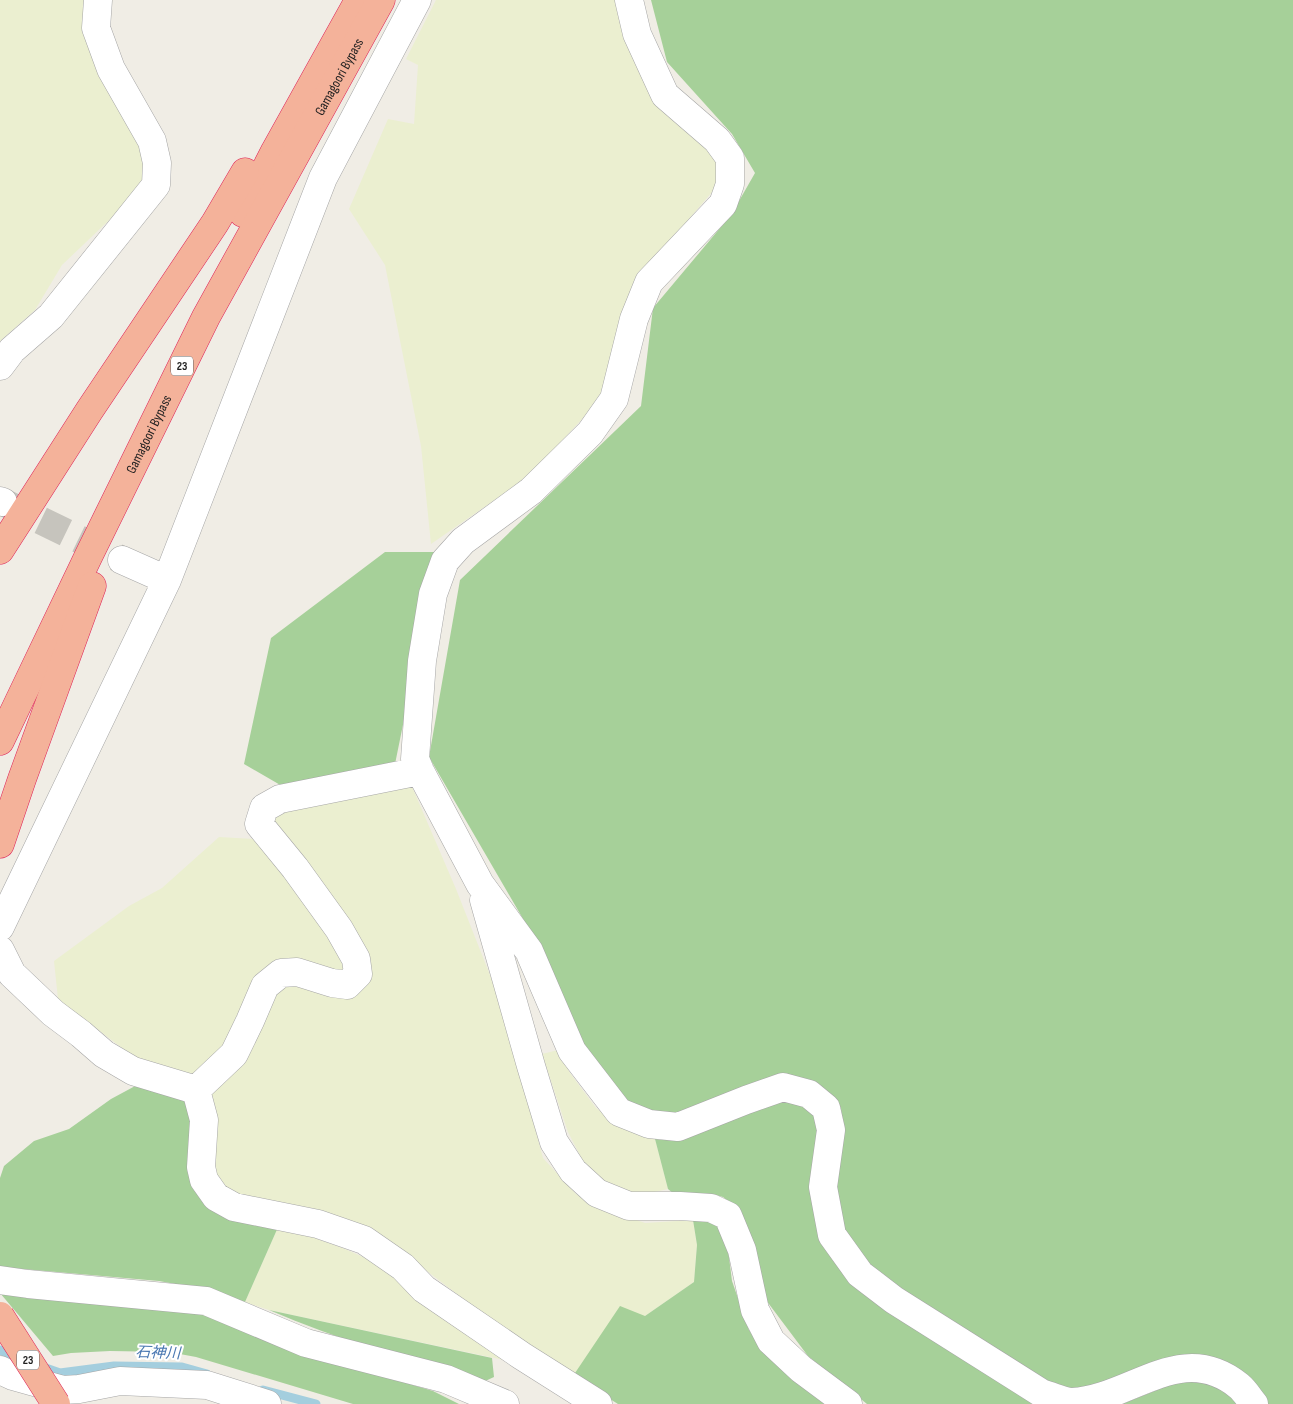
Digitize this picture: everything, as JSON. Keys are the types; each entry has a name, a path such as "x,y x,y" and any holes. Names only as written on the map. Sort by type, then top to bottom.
{"highway":[{"path":"0,550 89,411 216,223 344,0"},
{"name":"Gamagoori Bypass","path":"0,700 72,548 275,151 359,0"},
{"name":"Gamagoori Bypass","path":"0,741 93,546 206,318 381,0"},
{"name":"23","path":"0,844 88,596 142,476 206,318"},
{"name":"23","path":"0,1316 56,1404"}],"street":[{"path":"0,366 12,350 51,316 156,185 157,163 152,141 111,68 96,28 98,0"},
{"path":"0,927 167,580 323,178 417,0"},
{"path":"629,0 637,34 665,95 717,140 730,158 730,184 723,204 649,282 634,319 614,399 590,433 531,491 463,541 446,561 433,594 422,662 416,759 420,771 480,884 529,951 572,1051 619,1112 649,1124 678,1127 746,1100 783,1088 809,1094 826,1108 831,1130 823,1187 832,1234 860,1274 894,1300 1043,1394 1070,1402 1095,1399 1170,1370 1196,1367 1219,1374 1240,1387 1254,1404"},
{"path":"122,560 167,580"},
{"path":"196,1090 234,1054 264,986 280,973 297,972 346,985 358,974 356,959 339,929 259,824 264,808 280,799 420,771"},
{"path":"480,884 554,1142 573,1171 598,1193 629,1206 711,1208 728,1216 742,1250 756,1310 772,1341 801,1369 848,1404"},
{"path":"0,950 12,974 53,1013 104,1054 132,1071 196,1090"},
{"path":"196,1090 204,1120 201,1167 204,1180 216,1197 234,1207 318,1224 364,1240 403,1267 424,1289 522,1356 598,1404"},
{"path":"0,1280 206,1301 306,1343 446,1379 505,1404"},
{"path":"0,1370 12,1376 62,1390 79,1389 120,1381 207,1385 267,1404"}],"green space":[{"path":"0,0 88,0 143,144 145,186 62,265 35,310 0,341"},
{"path":"436,0 617,0 719,159 719,184 640,276 607,384 584,417 529,476 431,544 421,446 385,265 349,209 388,119 414,124 418,65 406,59"},
{"path":"651,0 1293,0 1293,1404 1266,1404 1231,1365 1213,1358 1190,1358 1084,1391 1051,1385 940,1318 874,1269 847,1237 838,1215 835,1187 842,1123 841,1108 835,1098 822,1087 663,1117 639,1108 621,1096 600,1070 573,1029 537,943 429,757 460,580 641,406 653,308 731,215 755,173 732,134 667,62"},
{"path":"385,552 438,552 394,769 282,786 244,764 271,638"},
{"path":"410,782 456,889 503,1008 543,1158 576,1194 601,1207 645,1223 693,1220 697,1245 694,1282 645,1316 573,1376 500,1327 393,1245 231,1199 214,1183 214,1124 135,1058 58,999 54,961 129,906 162,888 219,837 254,839 268,825 270,814"},
{"path":"558,1050 570,1073 596,1108 626,1130 655,1139 668,1189 641,1195 616,1189 589,1173 568,1132 542,1054"},
{"path":"137,1085 174,1094 193,1108 197,1179 279,1225 245,1302 214,1291 159,1281 0,1267 0,1178 4,1166 34,1141 69,1129 111,1099"},
{"path":"781,1100 808,1105 817,1115 820,1228 1043,1404 867,1404 808,1356 757,1288 745,1221 735,1207 723,1197 712,1194 674,1194 668,1189 655,1139 664,1140 688,1137"},
{"path":"693,1220 718,1223 728,1249 732,1281 749,1330 774,1363 830,1404 618,1404 573,1376 620,1306 645,1316 694,1282 697,1245"},
{"path":"279,1225 345,1249 392,1270 513,1362 269,1310 245,1302"},
{"path":"0,1293 132,1308 202,1310 349,1366 433,1391 459,1404 353,1404 196,1357 169,1352 110,1351 53,1356"},
{"path":"269,1310 492,1358 494,1377 481,1383 348,1340"},
{"path":"1209,1380 1243,1404 1122,1404 1177,1382"}],"waterway":[{"name":"石神川","path":"0,1350 18,1359"},
{"name":"石神川","path":"40,1366 60,1373 114,1366 182,1367 207,1374"},
{"name":"石神川","path":"263,1390 316,1404"}],"tunnel":[{"path":"3,502 122,560"}]}
